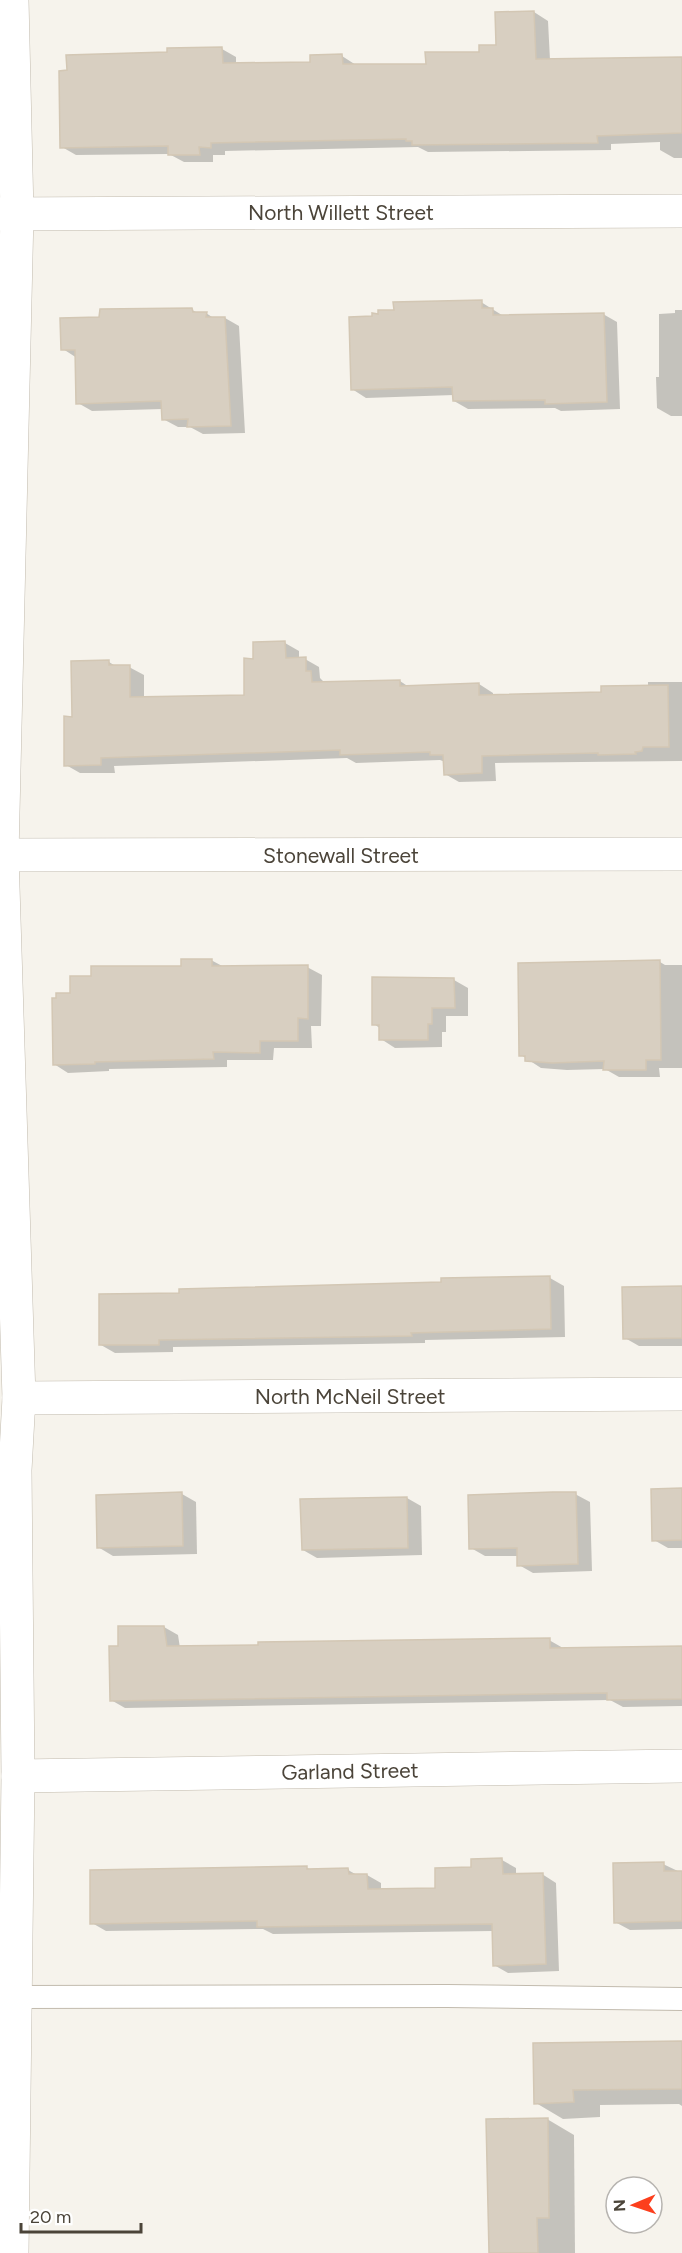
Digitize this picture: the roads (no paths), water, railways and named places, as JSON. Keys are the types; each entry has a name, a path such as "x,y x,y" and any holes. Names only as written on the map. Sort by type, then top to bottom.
{"street":[{"path":"12,0 1,855 19,1398 7,1470 18,1776 9,1961 16,1997 12,2253"},
{"name":"North Willett Street","path":"9,214 682,211"},
{"name":"Stonewall Street","path":"1,855 682,854"},
{"name":"North McNeil Street","path":"19,1398 682,1395"},
{"name":"Garland Street","path":"18,1776 682,1766"}],"lane":[{"path":"16,1997 447,1996 682,1999"}]}
